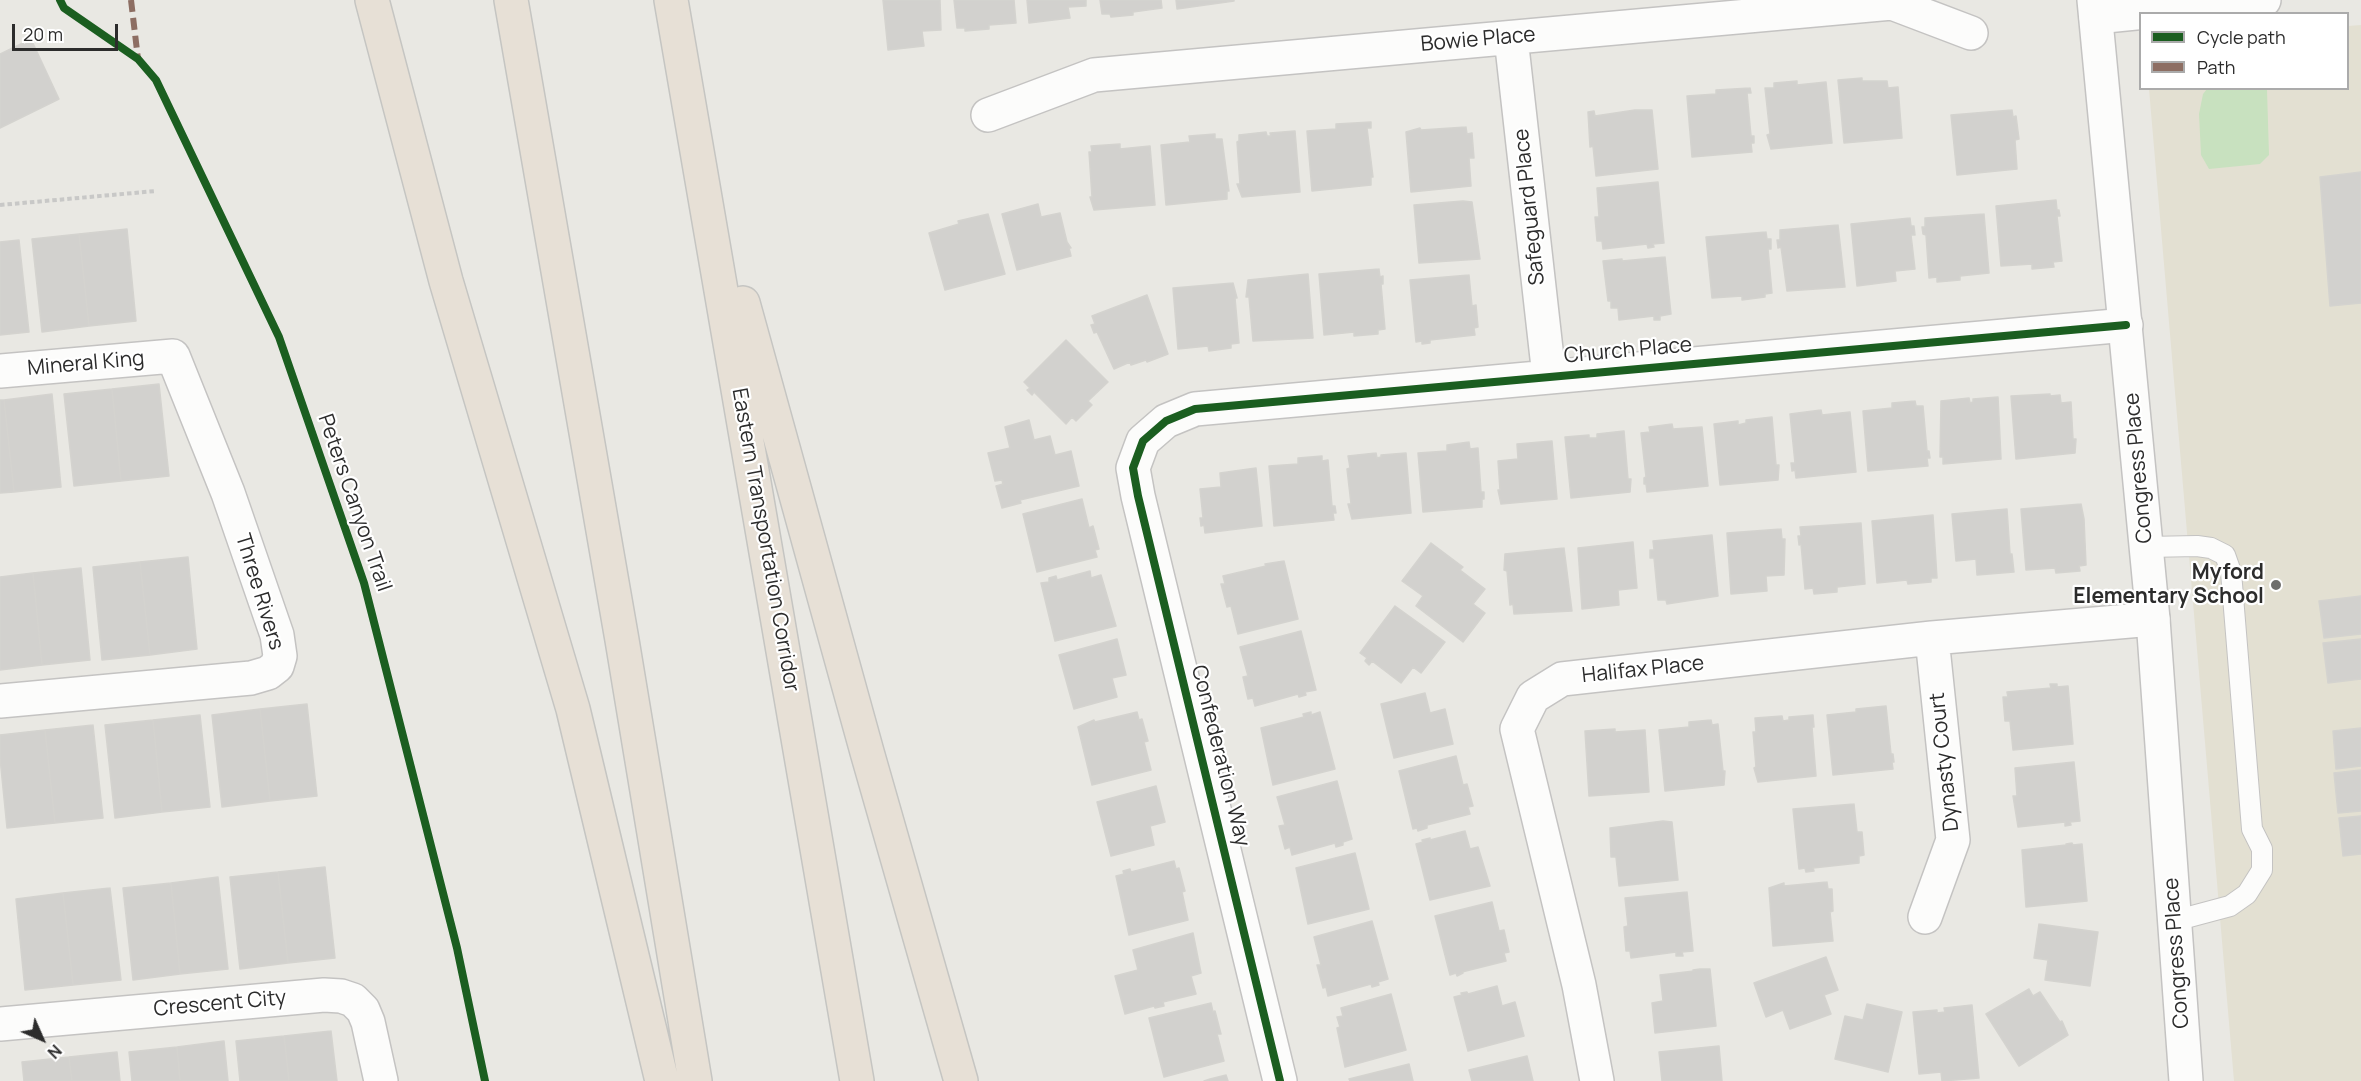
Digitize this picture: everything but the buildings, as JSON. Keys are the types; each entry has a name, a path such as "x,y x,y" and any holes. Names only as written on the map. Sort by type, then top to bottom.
{"highway":[{"path":"372,0 446,281 573,709 662,1081"},
{"path":"511,0 620,628 695,1081"},
{"name":"Eastern Transportation Corridor","path":"671,0 857,1081"},
{"path":"693,123 870,764 961,1081"}],"street":[{"path":"2095,9 2264,0"},
{"name":"Bowie Place","path":"987,115 1094,75 1892,3 1971,33"},
{"name":"Congress Place","path":"2095,9 2147,547 2186,1081"},
{"name":"Safeguard Place","path":"1511,38 1549,376"},
{"name":"Church Place","path":"1143,441 1166,421 1195,409 2126,325"},
{"name":"Mineral King","path":"0,371 172,356"},
{"name":"Three Rivers","path":"0,701 251,678 268,673 277,666 280,656 277,635 228,493 172,356"},
{"name":"Confederation Way","path":"1143,441 1133,468 1138,496 1280,1081"},
{"name":"Halifax Place","path":"1597,1081 1579,985 1517,729 1533,697 1563,679 1932,638 2153,619"},
{"name":"Dynasty Court","path":"1925,917 1953,840 1932,638"},
{"name":"Crescent City","path":"0,1024 324,995 342,996 353,1000 363,1010 368,1022 381,1081"}],"lane":[{"path":"2147,547 2197,546 2211,548 2225,555 2231,572 2252,829 2262,849 2262,870 2247,894 2230,906 2175,921"}],"path":[{"path":"0,205 156,191"}],"shaded area":[{"name":"Myford Elementary School","path":"2361,25 2361,1081 2234,1081 2149,90 2349,90 2349,26"}],"green space":[{"path":"2206,90 2267,90 2269,155 2260,164 2209,169 2201,155 2199,114 2203,94"}],"marked path":[{"path":"131,0 138,59"}],"cycle path":[{"name":"Peters Canyon Trail","path":"60,0 64,8 138,59 156,80 279,337 364,583 457,948 485,1081"},
{"path":"1280,1081 1138,496 1133,468 1143,441 1166,421 1195,409 2126,325"}],"place":[{"name":"Myford Elementary School","path":"2276,585"}]}
